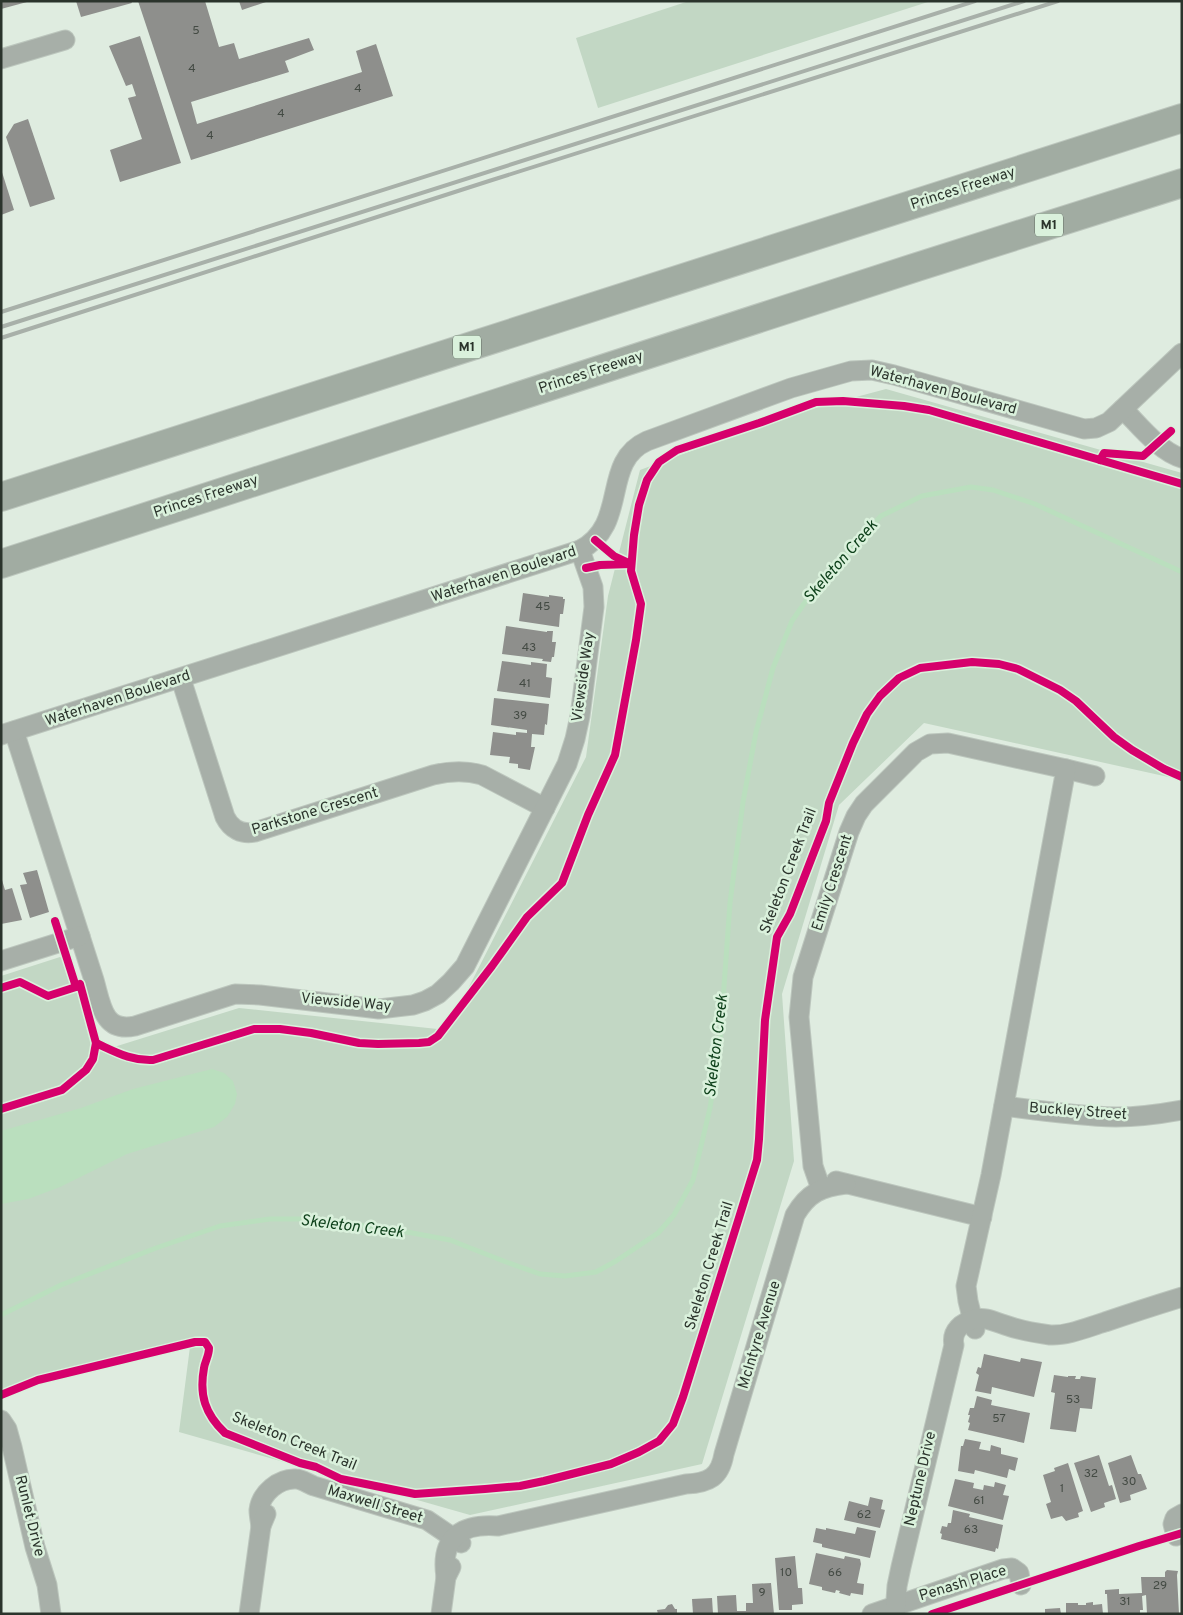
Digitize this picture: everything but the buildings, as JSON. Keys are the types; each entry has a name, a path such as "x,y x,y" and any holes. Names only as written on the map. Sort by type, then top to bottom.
{"highway":[{"name":"Princes Freeway","path":"1,497 1182,118"},
{"name":"Princes Freeway","path":"1,564 907,270 1182,183"}],"street":[{"path":"1,58 65,40"},
{"name":"Waterhaven Boulevard","path":"8,733 580,550 588,546 602,532 609,516 624,462 634,448 647,441 782,391 851,371 872,370 1084,429 1096,428 1109,422 1182,354"},
{"path":"1123,409 1164,449 1176,457 1182,458"},
{"name":"Viewside Way","path":"8,733 80,936 103,1010 107,1019 114,1025 128,1028 235,994 260,995 378,1009 413,1005 426,1001 438,994 465,966 567,764 577,729 594,600 593,587 580,550"},
{"name":"Parkstone Crescent","path":"181,679 225,817 231,826 241,832 249,833 433,775 454,771 473,772 482,775 545,808"},
{"name":"Emily Crescent","path":"819,1185 813,1166 799,1017 800,994 803,978 849,832 864,804 916,752 930,744 948,743 1095,776"},
{"path":"1066,769 1004,1106 966,1286 973,1325 990,1319 1003,1325 1041,1333 1062,1334 1182,1297"},
{"path":"1,961 80,936"},
{"name":"Buckley Street","path":"1004,1106 1080,1115 1117,1117 1142,1116 1182,1110"},
{"name":"McIntyre Avenue","path":"457,1540 460,1532 475,1526 498,1526 686,1484 706,1470 716,1458 724,1454 795,1215 800,1206 819,1185 846,1184 982,1216"},
{"name":"Neptune Drive","path":"895,1610 897,1586 954,1345 955,1331 965,1323 973,1325"},
{"name":"Runlet Drive","path":"1,1420 7,1429 12,1447 47,1585 51,1614"},
{"name":"Maxwell Street","path":"249,1614 261,1526 260,1509 262,1502 273,1487 288,1479 298,1479 314,1486 427,1520 457,1540"},
{"path":"1176,1536 1173,1524 1175,1518 1182,1514"},
{"path":"441,1614 446,1577 445,1554 457,1540"},
{"name":"Penash Place","path":"895,1610 1003,1569 1012,1568 1019,1573 1021,1585"},
{"path":"872,1614 895,1610"}],"shaded area":[{"path":"689,1 931,1 598,108 576,38"},
{"path":"886,389 1182,473 1182,780 924,723 839,805 782,994 794,1161 702,1464 470,1515 179,1432 191,1339 36,1378 1,1393 1,976 60,957 69,962 98,1052 239,1008 447,1030 586,757 608,596 640,470 785,416"},
{"path":"212,1069 224,1073 233,1081 237,1094 235,1104 227,1117 214,1127 127,1154 60,1187 28,1199 1,1204 1,1131 81,1108 133,1089"}],"waterway":[{"name":"Skeleton Creek","path":"1,1315 61,1285 156,1248 220,1226 270,1219 314,1219 396,1230 450,1240 540,1274 565,1276 596,1272 616,1261 658,1233 674,1215 693,1180 710,1108 720,1042 730,903 743,802 756,732 773,668 792,621 817,585 881,516 922,496 971,487 993,490 1035,504 1182,572"}],"railway":[{"path":"1,312 975,1"},
{"path":"1,327 1024,1"},
{"path":"1,338 1058,1"}],"cycle path":[{"path":"1,1109 62,1090 86,1070 93,1059 96,1043 117,1053 138,1059 153,1060 254,1029 280,1029 359,1043 378,1044 429,1042 438,1036 527,917 562,883 588,815 615,755 641,604 631,571 639,505 647,480 659,462 677,450 816,402 843,401 929,410 1182,484"},
{"path":"1100,460 1104,453 1143,456 1171,431"},
{"path":"586,568 600,565 631,564 614,556 595,540"},
{"name":"Skeleton Creek Trail","path":"1,1395 38,1380 195,1342 205,1342 209,1348 203,1378 203,1395 208,1411 218,1426 225,1433 300,1463 316,1467 341,1479 415,1494 520,1486 611,1464 639,1452 659,1441 673,1424 683,1397 757,1160 765,1020 777,937 790,914 826,821 829,803 853,743 867,714 880,696 899,678 920,668 972,662 999,664 1018,669 1060,690 1076,701 1114,737 1132,750 1164,769 1182,777"},
{"path":"55,921 76,987 80,984 96,1043"},
{"path":"1,988 20,982 48,996 76,987"},
{"path":"932,1614 1182,1533"}]}
